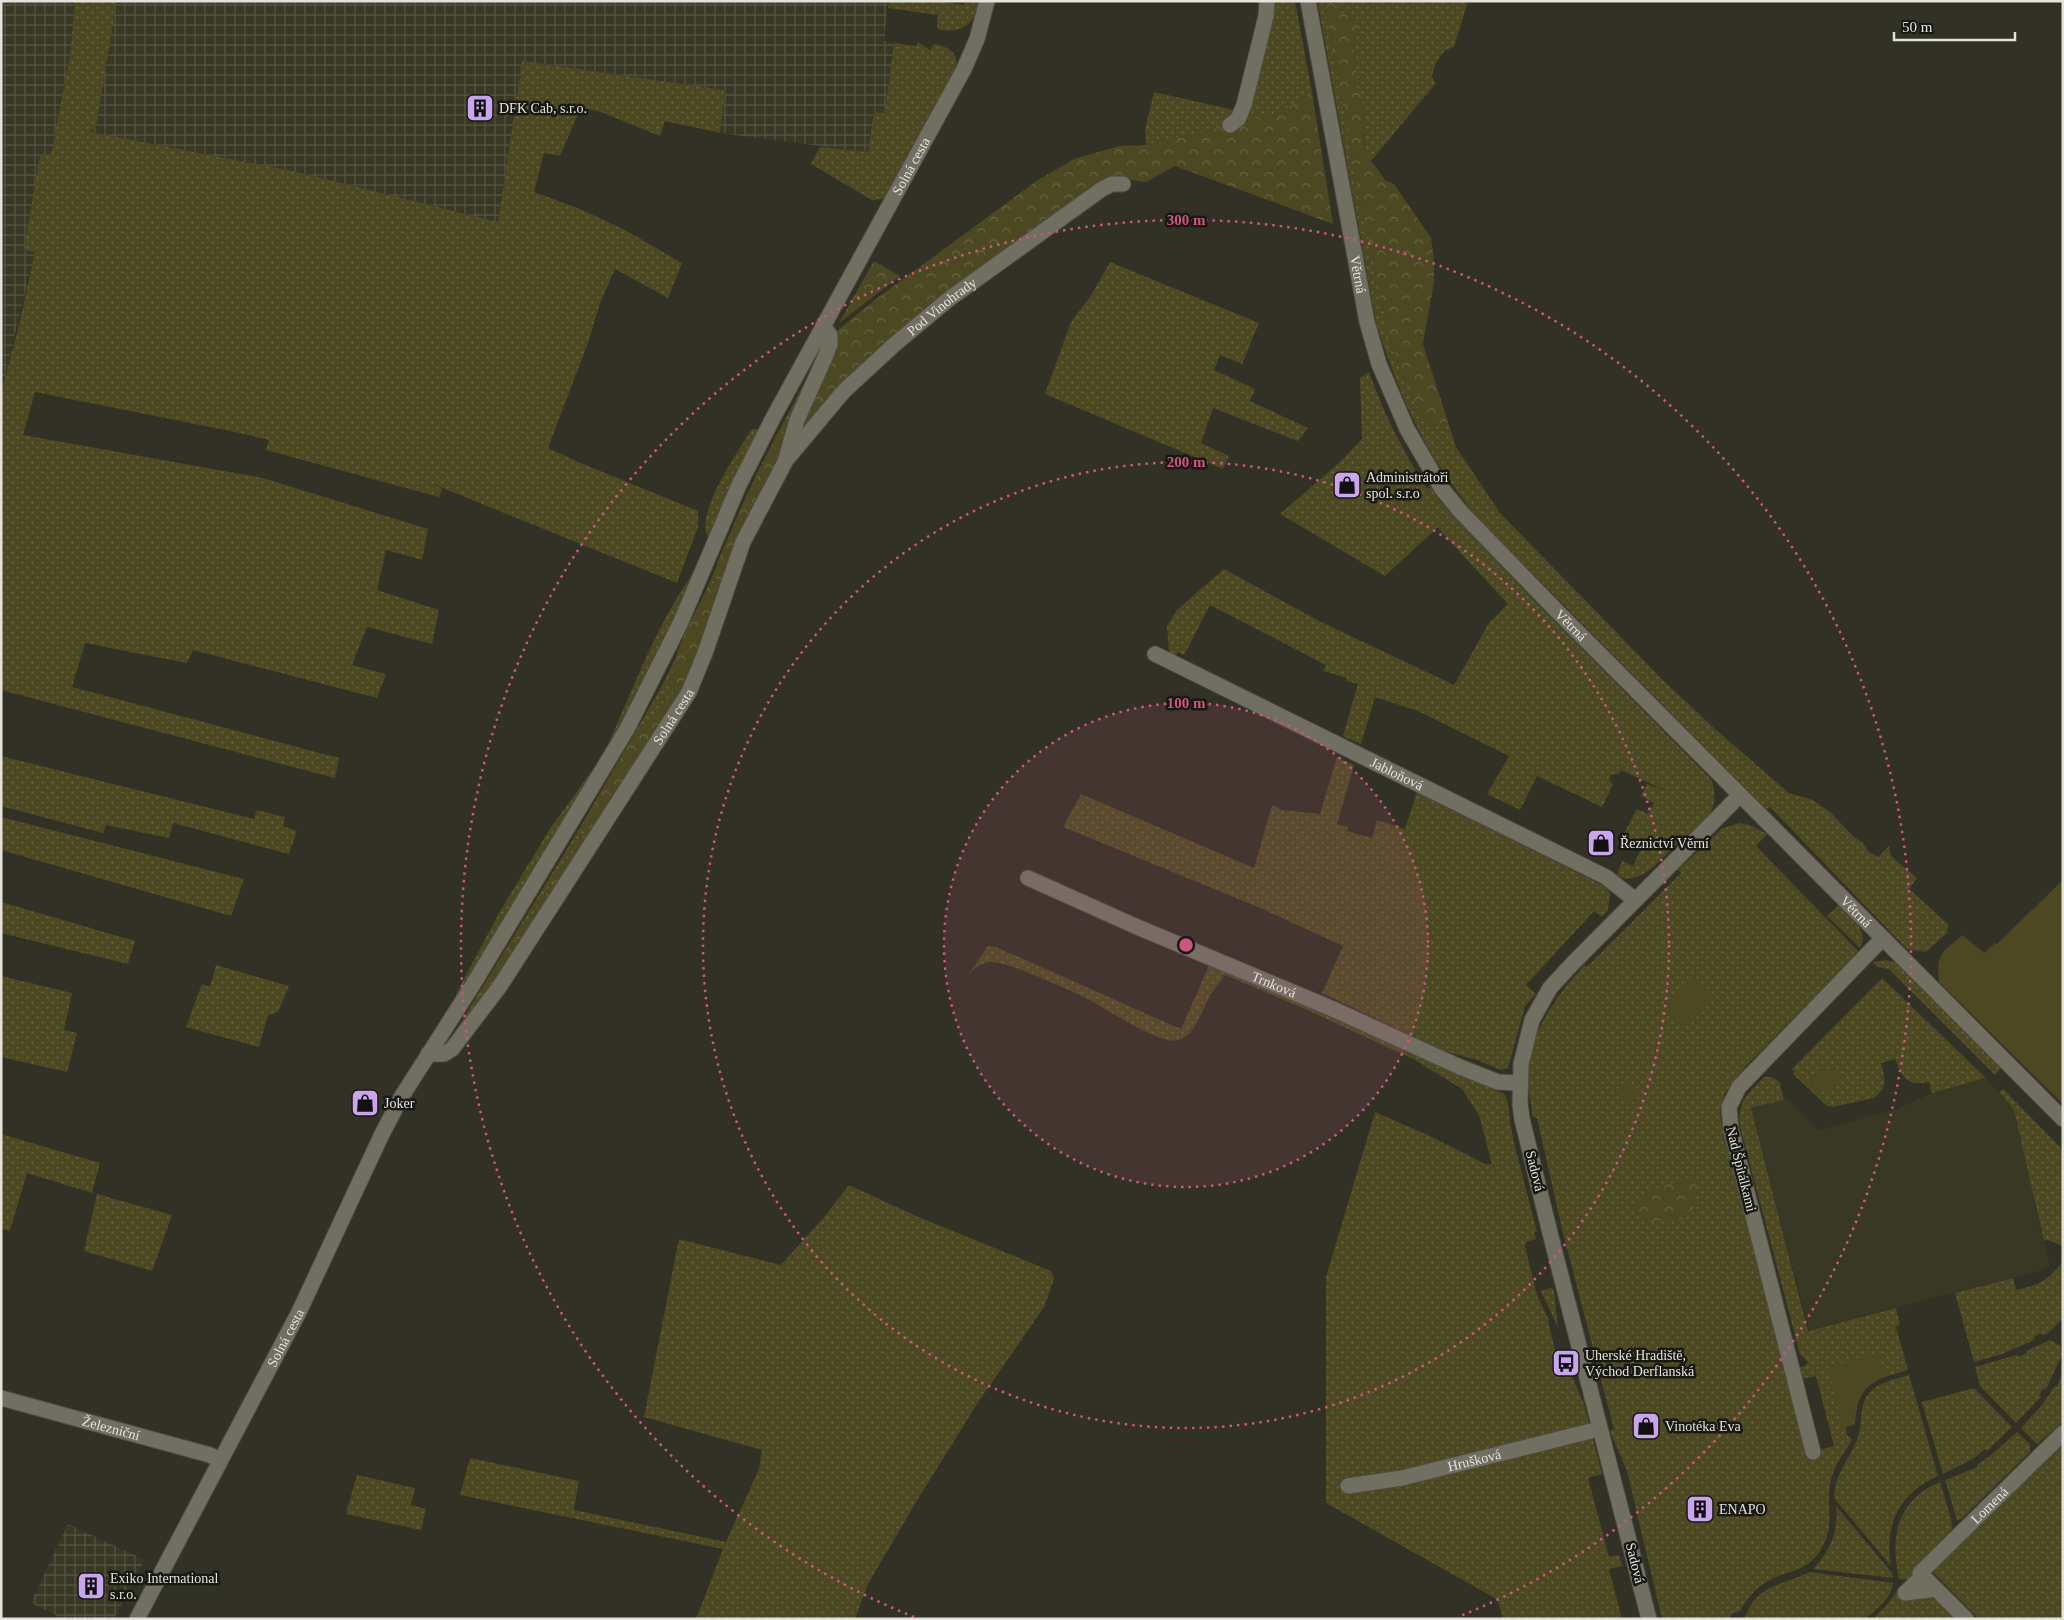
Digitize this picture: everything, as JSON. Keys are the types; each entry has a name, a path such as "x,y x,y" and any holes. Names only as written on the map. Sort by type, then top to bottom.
{"street":[{"name":"Solná cesta","path":"137,1619 299,1312 382,1134 402,1096 479,975 627,729 680,624 739,485 773,418 964,69 977,39 987,1"},
{"path":"1230,125 1238,119 1244,105 1266,16 1267,1"},
{"name":"Větrná","path":"1308,1 1367,322 1388,387 1416,447 1442,489 1461,512 1556,610 2063,1119"},
{"name":"Pod Vinohrady","path":"785,462 844,391 949,299 1102,190 1112,184 1123,184"},
{"name":"Solná cesta","path":"428,1054 444,1054 452,1048 500,986 688,692 705,653 743,542 785,462 797,420 830,344 830,335 823,326"},
{"name":"Jabloňová","path":"1155,654 1606,877 1635,900"},
{"name":"Sadová","path":"1649,1619 1599,1429 1522,1119 1519,1083 1521,1064 1528,1030 1544,997 1573,963 1740,794"},
{"name":"Trnková","path":"1028,878 1135,926 1333,1009 1460,1067 1498,1082 1519,1083"},
{"name":"Nad Špitálkami","path":"1813,1452 1731,1129 1729,1108 1739,1087 1882,939"},
{"name":"Železniční","path":"1,1398 220,1460"},
{"name":"Hrušková","path":"1348,1486 1402,1478 1599,1429"},
{"name":"Lomená","path":"1936,1589 1905,1593 1923,1576 1920,1573 2063,1433"},
{"path":"1923,1576 1966,1619"}],"shaded area":[{"path":"1,1 75,1 70,56 51,155 40,155 25,250 35,252 1,392"},
{"path":"107,1 888,1 884,41 894,43 885,113 874,112 868,152 720,133 725,90 522,61 498,222 293,171 90,132"},
{"path":"1986,1078 2014,1110 2050,1266 2043,1270 1809,1330 1751,1108 1788,1099 1819,1130 1897,1109 1932,1093"},
{"path":"68,1524 145,1560 114,1619 64,1619 31,1603"}],"green space":[{"path":"75,1 114,1 113,23 96,127 90,132 293,171 498,222 522,61 725,90 720,133 665,121 660,136 601,112 581,107 560,156 544,153 534,192 580,209 625,230 682,263 668,298 615,269 600,303 588,343 548,448 698,511 698,527 677,583 433,484 442,489 439,497 266,450 269,440 35,392 23,435 263,478 428,529 422,560 386,550 377,590 439,610 432,644 367,627 352,665 386,674 377,698 193,650 187,663 85,643 72,687 339,758 335,778 1,690 1,392 19,325 35,252 24,250 40,155 51,155 70,56"},
{"path":"889,1 938,1 964,5 965,1 979,1 974,16 967,25 949,31 940,30 937,27 938,15 888,8"},
{"path":"1272,1 1295,1 1312,92 1278,114 1245,122 1274,10"},
{"path":"1320,1 1324,1 1360,200 1389,336 1409,392 1429,427 1448,422 1456,447 1500,513 1663,680 1715,729 1789,793 1813,800 1831,813 1854,837 1863,843 1869,852 1878,857 1889,846 1891,856 1917,878 1909,889 1948,924 1947,933 1926,952 1907,949 1770,807 1766,809 1474,514 1431,453 1404,398 1376,322 1318,4"},
{"path":"1324,1 1334,1 1343,13 1357,19 1360,28 1353,43 1357,75 1355,83 1367,113 1363,134 1366,156 1385,180 1394,184 1431,238 1434,282 1423,344 1448,422 1429,427 1409,392 1389,336 1360,201"},
{"path":"1334,1 1468,1 1454,47 1441,55 1434,68 1432,77 1436,83 1371,161 1366,156 1359,93 1355,83 1357,75 1353,43 1360,28 1357,20 1343,13"},
{"path":"918,42 930,50 934,44 949,49 955,56 956,71 887,193 883,199 872,200 811,164 820,147 868,152 874,112 885,113 894,43 916,46"},
{"path":"1154,92 1234,110 1229,126 1146,145 1145,129"},
{"path":"1312,92 1333,224 1175,166 1146,182 1116,178 955,295 794,444 829,360 838,330 872,302 1038,180 1074,159 1119,146 1146,145 1278,114"},
{"path":"874,261 900,276 839,323 871,266"},
{"path":"1110,262 1259,323 1242,364 1220,355 1214,370 1255,389 1250,401 1308,428 1298,441 1213,408 1201,443 1229,456 1223,469 1045,394 1071,322 1092,294"},
{"path":"821,351 691,679 525,940 446,1047 581,826 663,684 694,619 756,475"},
{"path":"1369,372 1395,432 1427,489 1431,487 1439,500 1524,590 1711,779 1714,790 1713,808 1704,822 1683,842 1680,840 1660,861 1643,874 1634,878 1625,878 1617,875 1622,861 1633,866 1643,845 1623,835 1637,809 1648,814 1654,803 1641,796 1647,784 1666,791 1621,770 1618,774 1611,775 1609,779 1613,785 1602,807 1537,776 1520,810 1487,794 1509,756 1418,711 1375,697 1361,744 1343,736 1358,684 1346,681 1347,678 1323,671 1326,665 1210,605 1184,655 1178,652 1175,657 1169,652 1167,626 1177,610 1224,569 1321,622 1454,685 1489,623 1508,604 1438,527 1385,576 1280,514 1340,462 1362,439 1360,378"},
{"path":"752,429 759,429 708,537 705,527 712,498"},
{"path":"784,433 787,444 692,677 599,825 592,828 593,833 495,989 463,1022 467,1012 509,945 518,937 563,864 571,856 586,831 584,821 637,730 652,724 659,707 673,696 673,669 682,640 708,586 718,580 717,563 747,494 760,474 776,435"},
{"path":"697,568 664,642 613,741 610,740 660,629"},
{"path":"1,756 254,819 257,810 285,817 283,826 297,831 289,854 173,823 169,838 106,825 103,833 1,806"},
{"path":"1337,757 1354,765 1337,824 1348,827 1347,831 1372,838 1377,820 1405,829 1417,792 1606,887 1610,893 1608,910 1602,917 1594,911 1526,985 1536,994 1525,1006 1508,1068 1501,1070 1477,1060 1444,1051 1322,993 1343,946 1258,907 1063,827 1081,794 1254,868 1272,805 1282,810 1320,814"},
{"path":"591,772 457,997 456,994 499,913 551,827"},
{"path":"1,817 244,879 231,916 1,850"},
{"path":"1739,823 1750,825 1767,834 1756,846 1859,952 1746,1066 1725,1093 1720,1108 1721,1121 1778,1338 1812,1452 1834,1446 1816,1376 1801,1379 1798,1368 1805,1366 1808,1362 1800,1354 1740,1126 1742,1104 1749,1093 1764,1077 1772,1077 1782,1084 1780,1085 1784,1100 1751,1108 1808,1331 1896,1308 1900,1325 1896,1327 1908,1370 1876,1381 1863,1392 1859,1400 1855,1424 1846,1427 1847,1435 1852,1439 1832,1476 1829,1496 1828,1533 1813,1560 1762,1585 1740,1611 1732,1613 1730,1619 1662,1619 1627,1471 1610,1431 1614,1429 1562,1229 1537,1118 1533,1117 1528,1075 1533,1044 1539,1029 1564,989 1584,965 1587,967 1681,873 1678,870 1721,829"},
{"path":"2063,880 2063,1104 1939,982 1938,972 1942,954 1962,935 1984,953 1995,943 1997,944"},
{"path":"1,902 135,941 128,964 1,933"},
{"path":"1839,905 1860,929 1862,941 1860,948 1827,916"},
{"path":"988,946 996,947 1181,1029 1211,961 1227,971 1504,1094 1507,1099 1513,1139 1537,1232 1534,1232 1536,1239 1526,1242 1525,1246 1537,1295 1549,1320 1559,1367 1562,1366 1567,1375 1571,1374 1584,1404 1602,1474 1588,1478 1609,1557 1619,1555 1622,1566 1609,1569 1622,1619 1503,1619 1498,1601 1493,1597 1326,1503 1326,1277 1375,1112 1432,1137 1485,1164 1492,1164 1479,1115 1462,1089 1415,1060 1305,1009 1225,975 1211,994 1190,1032 1179,1040 1171,1041 1146,1032 1084,997 1011,966 988,962 969,974"},
{"path":"1887,960 1896,963 2001,1068 1995,1075 1889,969 1878,967 1873,962"},
{"path":"216,965 289,986 278,1012 268,1015 259,1047 186,1027 202,984 210,987"},
{"path":"1,976 72,993 64,1030 77,1033 67,1072 1,1057"},
{"path":"1882,978 1986,1078 1932,1093 1929,1082 1915,1083 1906,1079 1895,1059 1881,1063 1884,1082 1882,1090 1874,1098 1833,1107 1827,1106 1793,1074 1795,1072 1792,1069"},
{"path":"1693,980 1712,999 1682,1029 1663,1010"},
{"path":"1822,1070 1838,1072 1842,1077 1841,1084 1831,1090 1816,1091 1810,1084 1814,1076"},
{"path":"1629,1082 1640,1094 1629,1106 1617,1094"},
{"path":"2003,1089 2063,1150 2063,1246 2048,1240 2044,1241 2014,1110 1999,1092"},
{"path":"1,1134 100,1163 92,1193 27,1173 10,1231 1,1229"},
{"path":"1689,1178 1695,1182 1696,1191 1691,1215 1682,1219 1646,1222 1634,1213 1631,1205 1644,1195 1666,1185"},
{"path":"849,1185 916,1216 1051,1271 1054,1279 1044,1307 977,1404 868,1584 855,1619 696,1619 723,1549 460,1495 470,1458 579,1481 574,1510 726,1542 759,1469 762,1450 644,1417 679,1239 781,1265 825,1216"},
{"path":"97,1194 172,1215 152,1271 84,1251"},
{"path":"2063,1262 2063,1318 2047,1334 2043,1335 2041,1333 2033,1338 2034,1340 2002,1354 1974,1362 1955,1293 2013,1278 2016,1290 2032,1286 2047,1278"},
{"path":"1551,1288 1554,1290 1558,1328 1541,1291"},
{"path":"2050,1340 2060,1345 2062,1355 2046,1389 2044,1388 2039,1395 2041,1397 2016,1423 1980,1386 1975,1367 2017,1355 2018,1357 2027,1353 2026,1351"},
{"path":"1878,1352 1885,1375 1871,1384 1862,1394 1857,1406 1855,1422 1843,1427 1828,1367"},
{"path":"2063,1371 2063,1422 2037,1444 2021,1428 2042,1405 2055,1386 2057,1387"},
{"path":"1909,1375 1938,1476 1913,1491 1897,1512 1890,1537 1891,1566 1834,1498 1837,1479 1859,1433 1864,1401 1870,1392 1878,1386"},
{"path":"1974,1388 2012,1427 1987,1451 1985,1449 1973,1459 1943,1474 1922,1402"},
{"path":"2017,1432 2030,1444 2030,1452 1960,1520 1957,1520 1945,1480 1978,1467 1977,1465"},
{"path":"2063,1436 2063,1619 1979,1619 1933,1572 1930,1564"},
{"path":"357,1475 415,1488 411,1505 426,1509 421,1530 346,1514"},
{"path":"1940,1482 1951,1519 1952,1529 1908,1580 1899,1579 1896,1564 1896,1535 1905,1510 1925,1490"},
{"path":"1836,1506 1892,1573 1893,1578 1813,1569 1829,1548 1835,1532"},
{"path":"1809,1572 1893,1583 1887,1598 1866,1619 1744,1619 1756,1598 1763,1592"},
{"path":"1899,1587 1909,1598 1931,1597 1935,1599 1956,1619 1873,1619 1891,1600"}],"place":[{"name":"DFK Cab, s.r.o.","path":"480,108"},
{"name":"Administrátoři spol. s.r.o","path":"1347,485"},
{"name":"Řeznictví Věrní","path":"1601,843"},
{"name":"Joker","path":"365,1103"},
{"name":"Uherské Hradiště, Východ Derflanská","path":"1566,1363"},
{"name":"Vinotéka Eva","path":"1646,1426"},
{"name":"ENAPO","path":"1700,1509"},
{"name":"Exiko International s.r.o.","path":"91,1586"}]}
